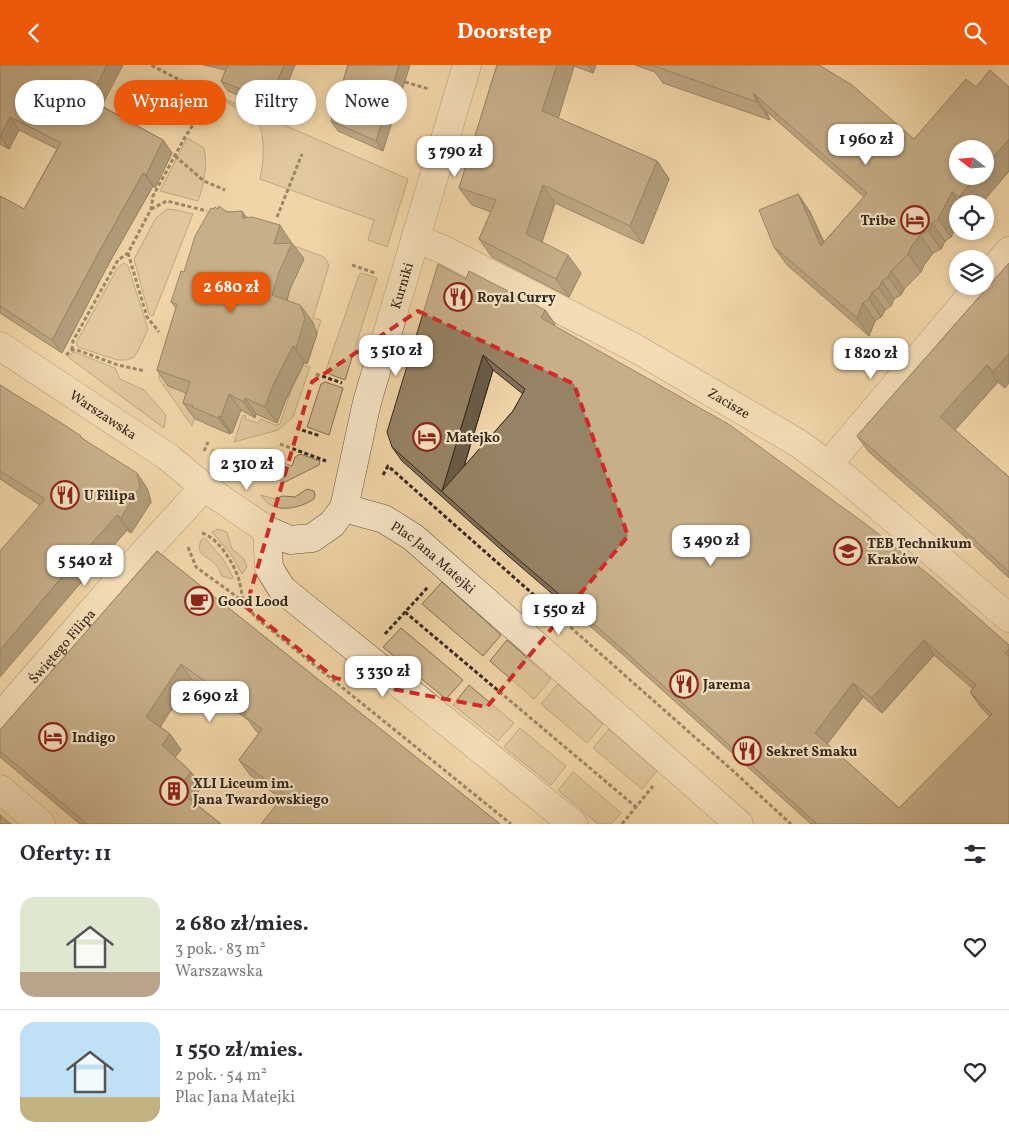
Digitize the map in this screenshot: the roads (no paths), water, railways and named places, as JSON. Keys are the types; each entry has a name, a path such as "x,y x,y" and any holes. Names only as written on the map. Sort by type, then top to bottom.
{"street":[{"name":"Kurniki","path":"344,507 367,402 467,65"},
{"name":"Zacisze","path":"415,238 635,347 798,443 914,535 1009,618"},
{"path":"994,268 1009,251"},
{"path":"828,465 971,295"},
{"name":"Warszawska","path":"0,346 168,457 204,487"},
{"path":"204,487 267,530 290,540 312,538 332,524 344,507"},
{"name":"Świętego Filipa","path":"0,717 118,581 204,487"},
{"name":"Plac Jana Matejki","path":"344,507 384,519 414,537 739,824"},
{"path":"267,530 269,568 282,589 573,824"},
{"path":"0,789 41,824"}],"place":[{"name":"Tribe","path":"915,220"},
{"name":"Royal Curry","path":"458,297"},
{"name":"Matejko","path":"427,437"},
{"name":"U Filipa","path":"65,495"},
{"name":"TEB Technikum Kraków","path":"848,551"},
{"name":"Good Lood","path":"199,601"},
{"name":"Jarema","path":"684,684"},
{"name":"Indigo","path":"53,737"},
{"name":"Sekret Smaku","path":"747,751"},
{"name":"XLI Liceum im. Jana Twardowskiego","path":"174,791"}]}
